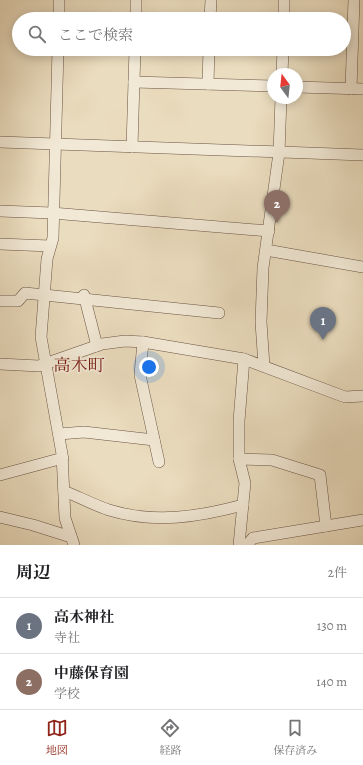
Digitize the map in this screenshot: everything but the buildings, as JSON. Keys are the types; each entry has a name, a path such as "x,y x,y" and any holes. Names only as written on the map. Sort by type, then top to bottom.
{"street":[{"path":"59,0 61,12"},
{"path":"136,0 136,12"},
{"path":"210,12 211,0"},
{"path":"284,0 284,12"},
{"path":"351,89 354,0"},
{"path":"58,56 52,213 53,238 47,259 41,337 63,458 66,518 73,541"},
{"path":"132,147 135,56"},
{"path":"208,84 209,56"},
{"path":"282,56 282,68"},
{"path":"134,82 267,86"},
{"path":"303,87 363,89"},
{"path":"264,366 261,322 263,268 279,153 281,104"},
{"path":"0,142 363,155"},
{"path":"0,211 52,213 269,230"},
{"path":"0,244 50,246"},
{"path":"266,250 363,267"},
{"path":"0,301 18,301 25,293 84,297 219,313"},
{"path":"84,297 97,346"},
{"path":"0,364 45,365 97,346 125,341 143,342 244,359 344,397 363,396"},
{"path":"143,342 140,375 159,462"},
{"path":"239,545 245,484 240,459 239,421 244,359"},
{"path":"59,434 84,432 154,440"},
{"path":"0,475 63,458"},
{"path":"240,459 272,460 320,476 326,526"},
{"path":"64,491 109,510 145,518 181,519 215,513 243,505"},
{"path":"0,518 33,525 73,541"},
{"path":"246,545 253,538 363,520"}],"place":[{"name":"中藤保育園","path":"277,223"},
{"name":"高木神社","path":"323,340"}],"district":[{"name":"高木町","path":"79,365"}]}
